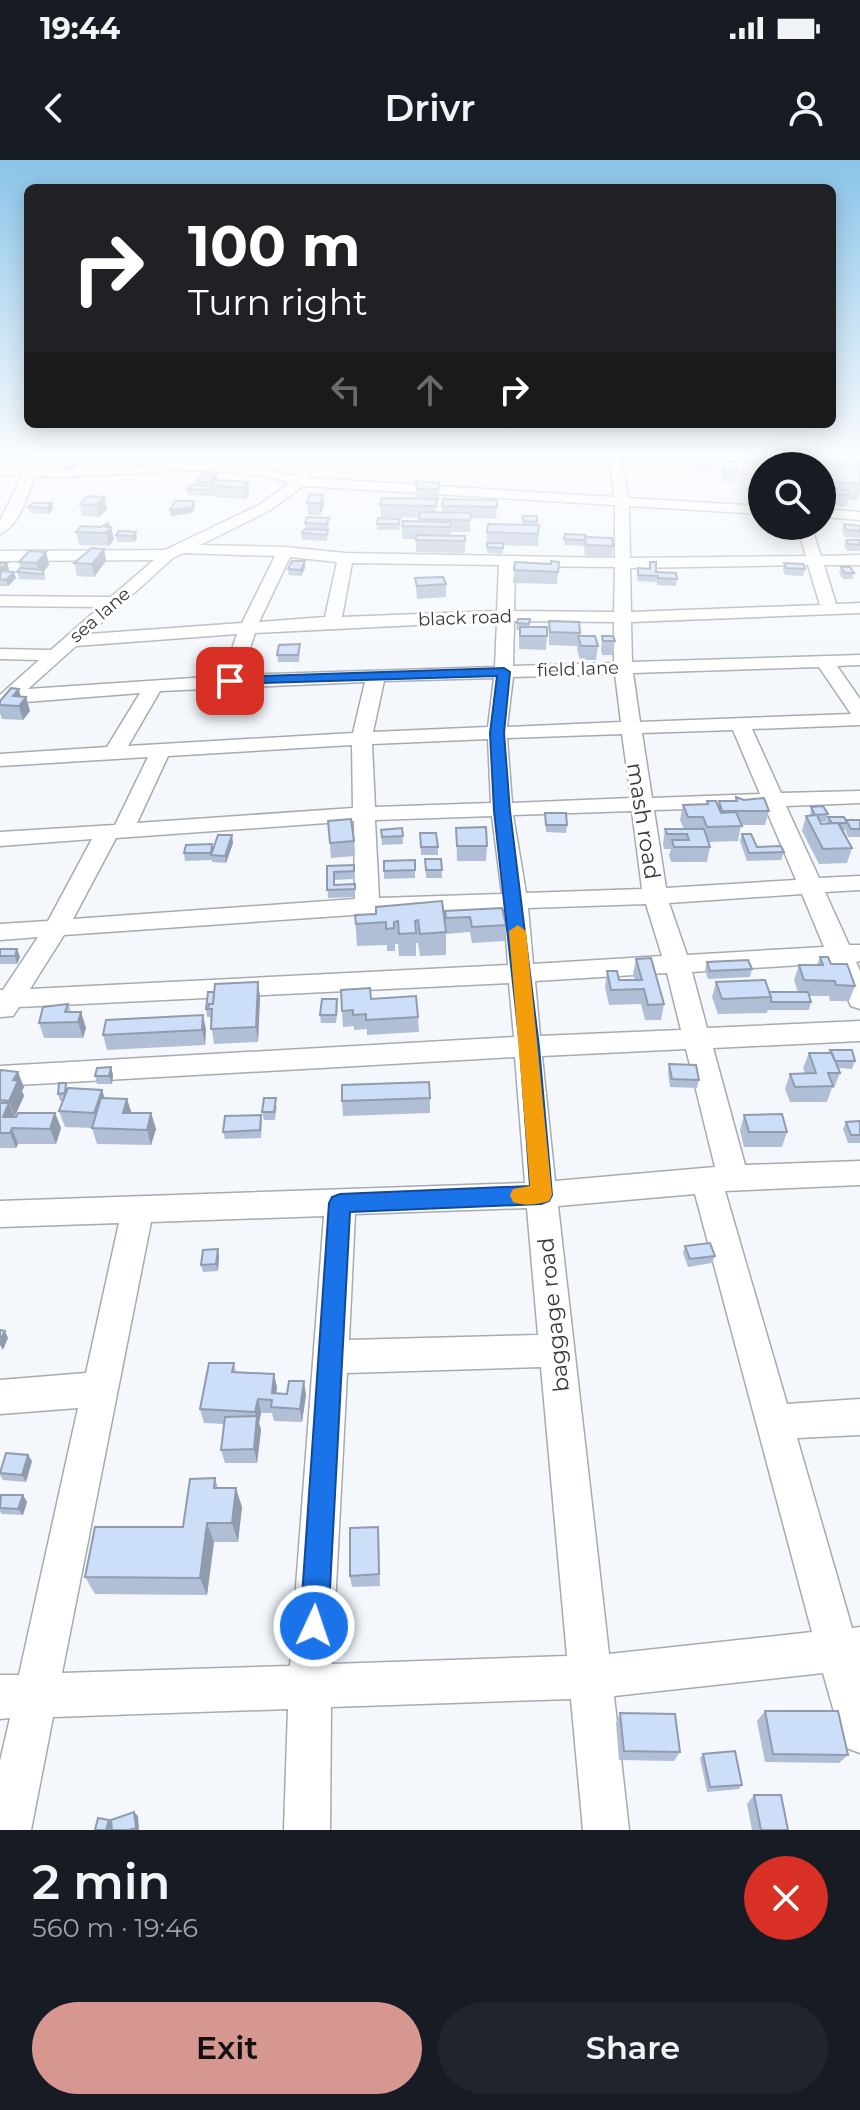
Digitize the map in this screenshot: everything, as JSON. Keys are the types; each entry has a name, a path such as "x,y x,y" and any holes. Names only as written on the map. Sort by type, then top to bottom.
{"street":[{"name":"sea lane","path":"4,700 174,552 215,532"},
{"name":"mash road","path":"622,532 623,668 655,896 697,1041 720,1180 774,1422 849,1649 860,1731"},
{"path":"808,540 830,610"},
{"path":"230,681 247,630 285,552"},
{"path":"0,556 285,552 345,558 623,563 860,560"},
{"path":"333,622 345,558"},
{"name":"baggage road","path":"507,560 504,672 497,733 502,811 515,900 541,1195 606,1830"},
{"path":"0,601 115,602"},
{"name":"black road","path":"70,641 333,622 506,616 623,617 860,608"},
{"path":"0,654 55,655"},
{"name":"field lane","path":"4,700 230,681 860,660"},
{"path":"824,661 860,712"},
{"path":"367,906 362,738 376,676"},
{"path":"115,751 153,687"},
{"path":"0,760 362,738 860,719"},
{"path":"740,724 811,886 851,953 860,1000"},
{"path":"3,1004 57,927 162,748"},
{"path":"0,839 365,814 860,797"},
{"path":"0,932 367,906 655,896 860,883"},
{"path":"3,1004 851,953"},
{"path":"0,1076 387,1053 697,1041 860,1031"},
{"path":"0,1214 541,1195 720,1180 860,1173"},
{"path":"307,1830 310,1686 340,1203"},
{"path":"8,1830 18,1696 100,1389 138,1208"},
{"path":"331,1357 557,1350"},
{"path":"0,1397 100,1389"},
{"path":"774,1422 860,1417"},
{"path":"18,1696 590,1677 849,1649"}],"building":[{"path":"118,532 136,532 133,536 116,535"},
{"path":"303,532 328,532 327,535"},
{"path":"487,532 538,532 538,534"},
{"path":"565,534 586,535 585,540 564,539"},
{"path":"416,535 465,536 465,541 416,540"},
{"path":"585,537 612,538 613,546 586,545"},
{"path":"846,540 859,540 860,545 848,544"},
{"path":"487,543 503,543 503,548 487,547"},
{"path":"92,548 104,549 92,564 74,563"},
{"path":"29,551 46,552 37,563 19,562"},
{"path":"292,561 305,561 301,570 288,569"},
{"path":"551,561 559,562 558,572 514,570 515,562 551,564"},
{"path":"650,562 656,562 656,572 676,573 677,579 638,575 638,568 650,569"},
{"path":"784,563 803,564 805,569 786,568"},
{"path":"841,567 850,567 854,573 845,573"},
{"path":"20,568 43,570 43,574 17,572"},
{"path":"1,571 14,572 6,580 0,579"},
{"path":"443,577 446,584 417,586 415,578"},
{"path":"518,619 530,619 529,624 517,623"},
{"path":"549,621 579,622 580,633 550,632"},
{"path":"520,627 547,627 547,636 520,636"},
{"path":"578,636 595,636 598,646 581,646"},
{"path":"602,636 613,636 615,641 603,641"},
{"path":"300,644 298,655 277,655 279,645"},
{"path":"11,688 19,689 13,696 26,697 19,706 0,705 0,701"},
{"path":"736,797 744,800 764,798 769,811 722,811 719,801 737,801"},
{"path":"707,801 716,801 721,813 736,812 742,826 707,827 703,817 688,817 683,805 708,804"},
{"path":"823,806 828,814 815,815 811,807"},
{"path":"545,813 566,813 567,825 546,825"},
{"path":"817,815 821,824 838,823 852,848 823,849 806,816"},
{"path":"828,817 844,817 847,823 839,823 847,839 838,823 832,823"},
{"path":"351,819 354,841 330,843 328,821"},
{"path":"846,820 860,820 860,829 851,829"},
{"path":"486,827 487,846 457,846 456,828"},
{"path":"402,828 403,836 382,837 381,830"},
{"path":"665,829 704,829 710,847 674,847 672,840 689,840 687,834 667,834"},
{"path":"420,833 436,833 438,847 421,847"},
{"path":"742,834 751,834 757,847 781,846 784,852 749,853"},
{"path":"218,835 232,835 225,856 211,855"},
{"path":"212,844 211,853 184,853 186,845"},
{"path":"425,859 441,859 442,870 426,870"},
{"path":"415,860 415,870 384,871 384,861"},
{"path":"354,865 354,871 334,872 334,885 355,884 355,889 327,890 327,866"},
{"path":"442,901 446,932 420,934 418,920 415,921 416,933 399,934 398,921 394,922 394,928 386,929 386,922 356,924 355,915 376,914 376,907"},
{"path":"502,908 506,925 472,927 470,917 446,918 445,911"},
{"path":"0,949 17,949 15,956 0,956"},
{"path":"820,957 828,957 831,964 847,964 855,986 836,985 835,981 804,980 799,965 823,965"},
{"path":"651,958 664,1004 648,1005 644,989 611,990 607,971 617,971 619,980 642,980 636,959"},
{"path":"748,960 752,969 710,971 707,962"},
{"path":"765,980 771,997 722,999 716,982"},
{"path":"258,982 256,1027 211,1029 212,1009 208,1009 209,1004 213,1004 215,984"},
{"path":"370,988 371,999 416,996 418,1017 366,1020 366,1014 353,1015 353,1010 342,1011 341,990"},
{"path":"208,992 214,992 213,1004 206,1009"},
{"path":"769,992 808,992 811,1002 771,1002"},
{"path":"322,999 337,999 336,1015 320,1015"},
{"path":"68,1004 65,1012 81,1012 78,1022 39,1023 43,1007"},
{"path":"203,1015 202,1030 103,1035 106,1020"},
{"path":"830,1050 852,1050 855,1061 835,1061"},
{"path":"809,1053 832,1053 840,1073 828,1073 833,1086 795,1087 790,1074 816,1073"},
{"path":"669,1064 696,1065 699,1080 672,1079"},
{"path":"111,1067 109,1076 95,1076 97,1068"},
{"path":"1,1070 18,1072 13,1080 18,1081 9,1101 0,1100"},
{"path":"429,1082 430,1098 342,1101 342,1085"},
{"path":"59,1083 66,1083 65,1093 58,1094"},
{"path":"68,1088 102,1090 94,1113 59,1111"},
{"path":"101,1098 127,1099 123,1113 151,1113 147,1130 92,1128"},
{"path":"264,1098 276,1098 274,1112 262,1112"},
{"path":"0,1103 9,1103 3,1117 16,1117 18,1113 55,1113 50,1129 12,1128 10,1133 0,1133"},
{"path":"782,1114 787,1132 749,1132 744,1115"},
{"path":"261,1115 260,1130 223,1132 225,1116"},
{"path":"860,1121 860,1135 851,1135 846,1122"},
{"path":"710,1243 715,1256 690,1259 685,1246"},
{"path":"218,1249 216,1264 201,1265 203,1250"},
{"path":"209,1363 234,1363 232,1372 274,1374 272,1393 287,1394 289,1381 304,1381 300,1409 271,1407 272,1400 258,1399 255,1412 200,1409"},
{"path":"257,1416 254,1449 221,1450 225,1417"},
{"path":"6,1453 28,1455 22,1475 0,1473"},
{"path":"215,1478 214,1488 236,1488 232,1523 207,1523 200,1578 85,1577 95,1527 183,1527 190,1479"},
{"path":"1,1495 23,1495 18,1509 0,1508"},
{"path":"378,1527 379,1574 350,1576 350,1528"},
{"path":"765,1711 838,1711 848,1755 773,1754"},
{"path":"620,1713 675,1714 680,1752 624,1751"},
{"path":"735,1751 742,1785 710,1787 703,1754"},
{"path":"754,1795 781,1795 788,1830 761,1830"},
{"path":"134,1812 136,1828 112,1830 111,1820"},
{"path":"98,1818 109,1820 106,1830 95,1830"}],"slow traffic":[{"path":"518,931 541,1195 521,1195"}],"route":[{"path":"230,681 504,672 497,733 502,811 515,900 530,1047 541,1195 340,1203 314,1626"}]}
